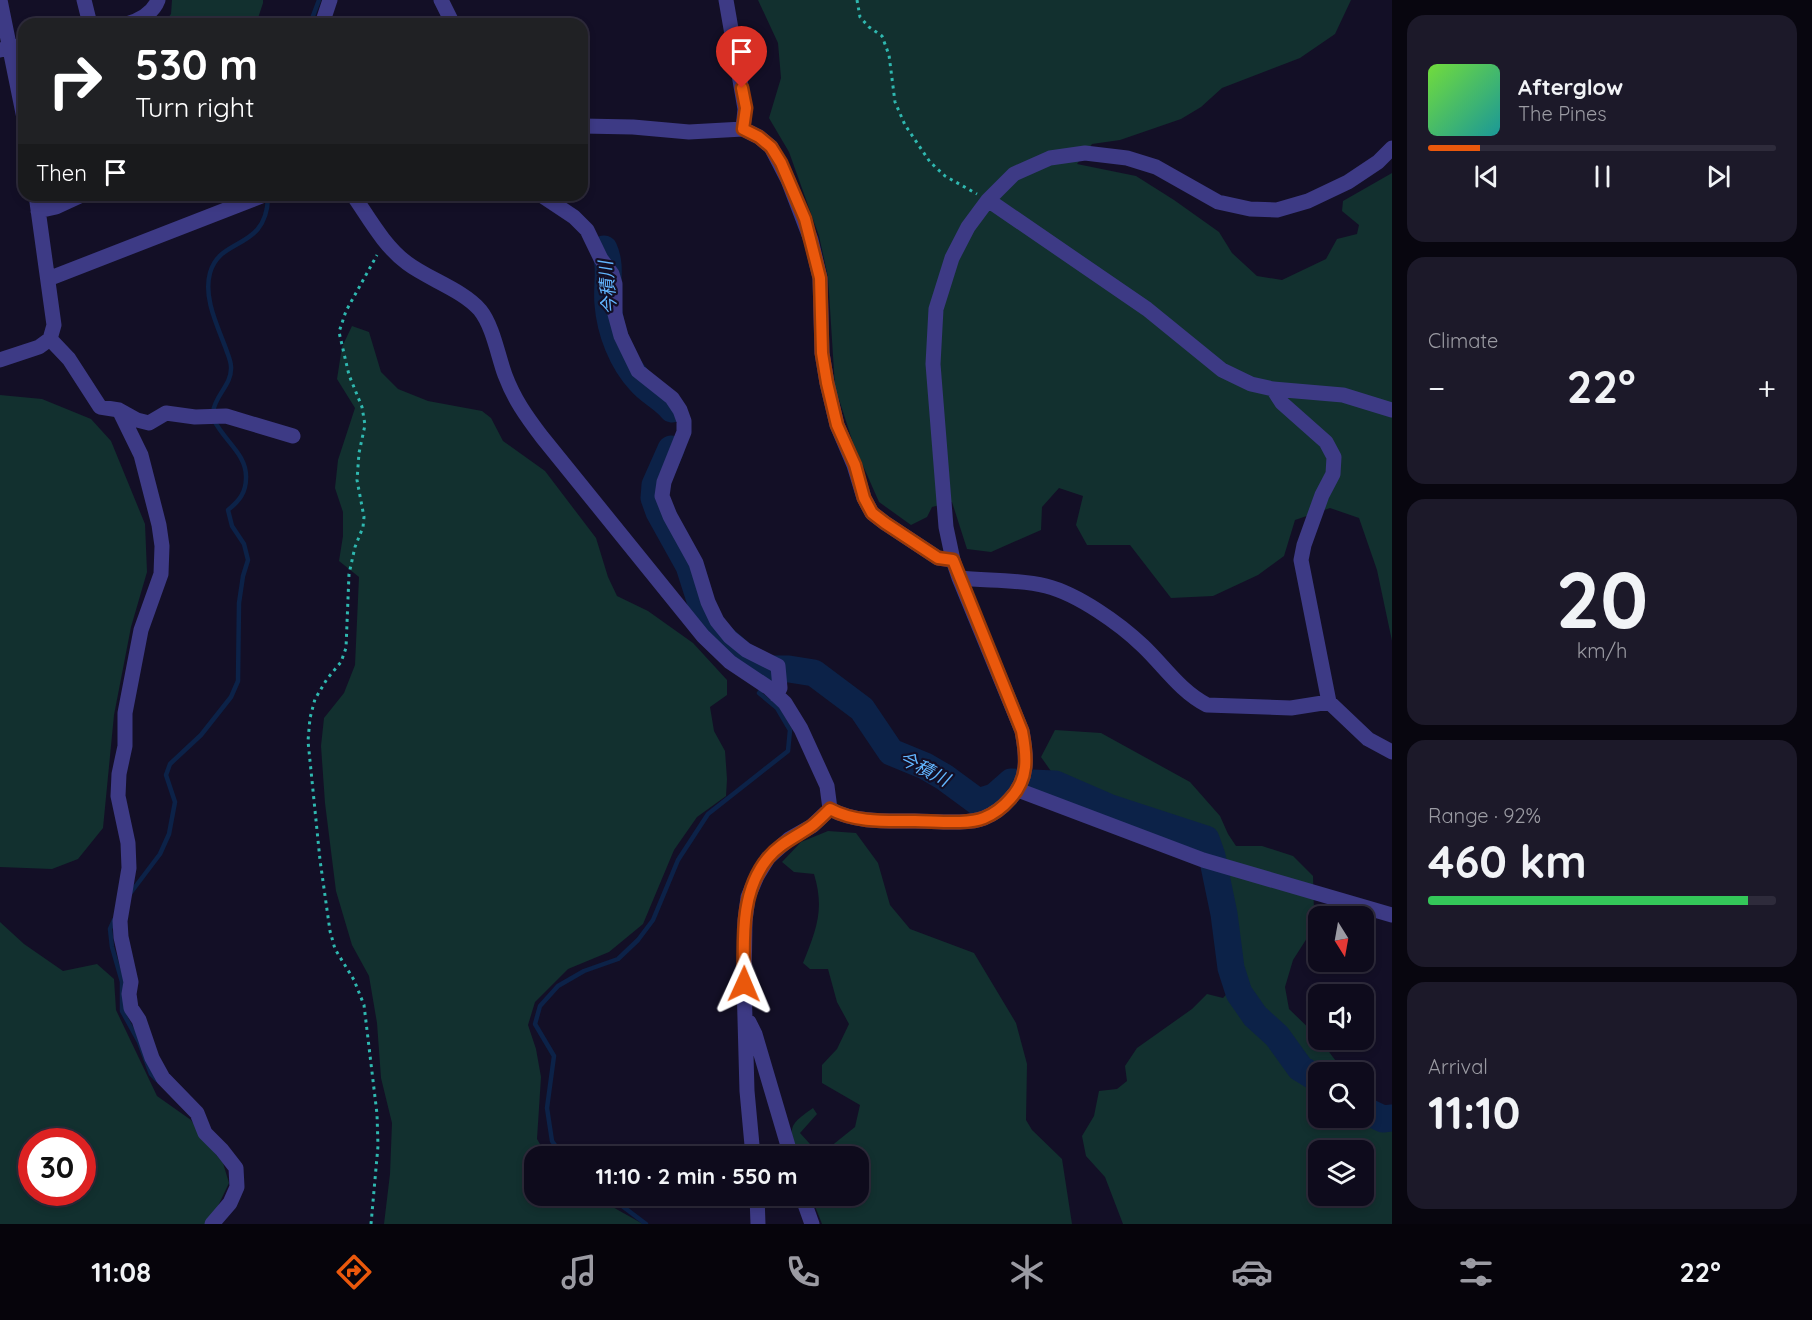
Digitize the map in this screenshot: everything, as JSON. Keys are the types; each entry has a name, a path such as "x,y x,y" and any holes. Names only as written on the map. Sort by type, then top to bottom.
{"street":[{"path":"0,0 18,83"},
{"path":"84,0 88,18"},
{"path":"141,18 158,4 158,0"},
{"path":"324,18 330,0"},
{"path":"441,0 450,18"},
{"path":"726,0 746,108 743,129"},
{"path":"588,126 689,132 743,129 759,137 771,147 781,163 805,219 820,278 822,353 827,383 837,425 855,465 864,498 872,513 885,523 938,558 953,560"},
{"path":"830,809 845,818 874,821 983,819 1002,808 1018,790 1025,775 1026,754 1022,731 953,560 946,527 933,364 936,309 952,258 968,227 988,200 1014,174 1050,158 1085,153 1127,158 1156,167 1218,202 1250,209 1277,210 1308,201 1348,182 1378,162 1392,148"},
{"path":"988,200 1147,309 1222,370 1251,384 1273,389 1343,395 1392,410"},
{"path":"0,360 39,347 50,339 54,326 37,201"},
{"path":"38,211 56,207 68,201"},
{"path":"48,279 249,201"},
{"path":"357,201 384,241 405,262 459,294 480,311 517,404 542,437 703,636 730,662 785,703 801,729 827,786 830,809"},
{"path":"550,201 574,217 587,230 601,259 612,274 615,284 615,314 621,336 638,371 672,398 680,410 684,421 684,432 664,482 662,496 670,516 696,563 708,602 717,621 730,637 746,650 778,666 780,688 776,695"},
{"path":"50,339 69,359 100,407 119,410 137,420 149,423 166,413 195,417 226,416 293,436"},
{"path":"1273,389 1282,402 1326,442 1334,457 1333,474 1322,495 1301,560 1329,702 1368,739 1392,752"},
{"path":"119,410 141,455 162,546 161,574 141,630 125,713 125,746 119,774 118,796 128,843 129,868 120,921 121,937 131,982 130,1008 139,1020 152,1058 163,1078 197,1113 205,1133 236,1168 237,1186 230,1203 212,1224"},
{"path":"959,578 1047,586 1087,603 1143,646 1175,682 1207,705 1291,708 1329,702"},
{"path":"1018,790 1203,860 1392,915"},
{"path":"752,1146 747,1091 745,921 748,897 768,858 789,839 812,826 830,809"},
{"path":"746,1016 755,1034 788,1146"},
{"path":"757,1206 758,1224"},
{"path":"806,1206 812,1224"}],"path":[{"path":"857,0 860,17 882,36 889,55 895,102 905,125 930,162 945,176 988,200"},
{"path":"371,1224 378,1146 377,1114 364,1005 354,980 335,949 330,931 308,741 310,718 315,699 341,662 346,648 349,574 364,517 357,480 359,453 365,425 362,407 349,375 339,332 346,311 384,241"}],"green space":[{"path":"172,0 263,0 258,18 168,18 171,14"},
{"path":"758,0 1351,0 1335,34 1300,58 1222,88 1201,107 1181,119 1120,140 1092,144 1077,164 1136,176 1219,232 1232,253 1257,276 1282,280 1326,259 1337,239 1357,234 1359,225 1342,211 1343,201 1392,173 1392,641 1377,570 1359,518 1330,508 1295,520 1284,556 1258,575 1213,596 1171,598 1130,545 1087,545 1076,525 1083,496 1059,488 1042,507 1041,530 991,552 967,549 952,502 932,507 927,517 911,525 879,502 853,443 835,387 828,277 819,236 789,152 769,118 781,78 778,43"},
{"path":"352,326 369,332 381,372 398,389 428,401 482,411 491,418 503,441 545,471 596,538 608,577 617,596 648,611 693,643 727,680 727,695 710,707 714,731 725,751 726,796 697,817 674,850 643,924 609,952 568,969 535,1002 528,1025 536,1049 541,1077 537,1139 541,1146 524,1146 524,1206 611,1206 643,1224 384,1224 390,1174 392,1123 381,1078 377,1023 369,976 352,945 336,891 325,803 321,746 324,718 344,693 355,665 359,577 339,561 343,536 343,512 335,488 338,460 355,408 337,379 342,347"},
{"path":"0,395 42,399 91,419 111,441 145,524 147,572 131,627 114,715 103,828 78,859 52,869 0,867"},
{"path":"1055,730 1101,733 1190,782 1220,816 1236,846 1262,846 1293,856 1313,876 1314,906 1308,906 1308,937 1293,960 1285,987 1289,1009 1308,1027 1308,1050 1328,1050 1337,1062 1308,1062 1308,1128 1374,1128 1374,1102 1392,1115 1392,1224 1123,1224 1105,1177 1086,1156 1082,1136 1094,1116 1099,1091 1117,1089 1127,1081 1125,1066 1137,1048 1192,1009 1207,994 1223,998 1237,983 1236,936 1213,837 1060,784 1041,757"},
{"path":"828,831 856,833 878,863 890,905 910,929 974,953 1016,1023 1027,1064 1026,1120 1032,1130 1062,1159 1072,1224 822,1224 815,1206 869,1206 869,1146 831,1146 855,1127 860,1105 822,1083 822,1065 837,1049 849,1024 837,1002 828,969 810,969 803,963 818,920 817,887 814,874 794,872 782,862 801,842"},
{"path":"0,922 24,944 63,971 97,964 114,979 116,1010 157,1096 191,1120 223,1163 229,1183 218,1206 205,1224 0,1224"},
{"path":"813,1108 817,1114 800,1133 812,1146 795,1146 792,1128 798,1119"}],"waterway":[{"path":"312,18 319,0"},
{"path":"213,412 229,379 231,367 210,302 208,292 210,273 215,261 223,253 260,227 267,201"},
{"name":"今積川","path":"604,249 608,262 609,314 618,346 640,381 672,409"},
{"path":"129,895 160,854 169,834 175,802 166,775 170,764 201,735 231,697 238,681 239,603 248,560 244,544 232,526 228,510 239,500 246,478 243,462 214,420"},
{"name":"今積川","path":"671,449 655,485 654,498 659,512 689,566 704,613 717,633 745,657 767,669 789,669 814,673 862,709 891,752 925,766 978,802 994,797 1011,782 1055,784 1108,807 1206,839 1212,856 1224,914 1231,968 1239,993 1255,1016 1277,1036 1300,1068 1308,1073"},
{"path":"556,1146 552,1141 547,1108 554,1056 535,1024 540,1006 558,986 584,971 618,959 638,940 653,920 678,860 708,814 788,751 790,730 777,708 759,693 771,677 767,669"},
{"path":"114,920 110,929 112,947 122,982 122,1011 139,1042 151,1074 157,1080"},
{"name":"今積川","path":"1374,1115 1383,1119 1392,1118"},
{"path":"622,1206 646,1224"}],"route":[{"path":"742,88 746,108 743,129 759,137 771,147 781,163 805,219 820,278 822,353 827,383 837,425 855,465 864,498 872,513 885,523 938,558 953,560 1022,731 1026,754 1025,775 1018,790 1002,808 983,819 874,821 845,818 830,809 812,826 789,839 768,858 748,897 745,921 744,984"}]}
